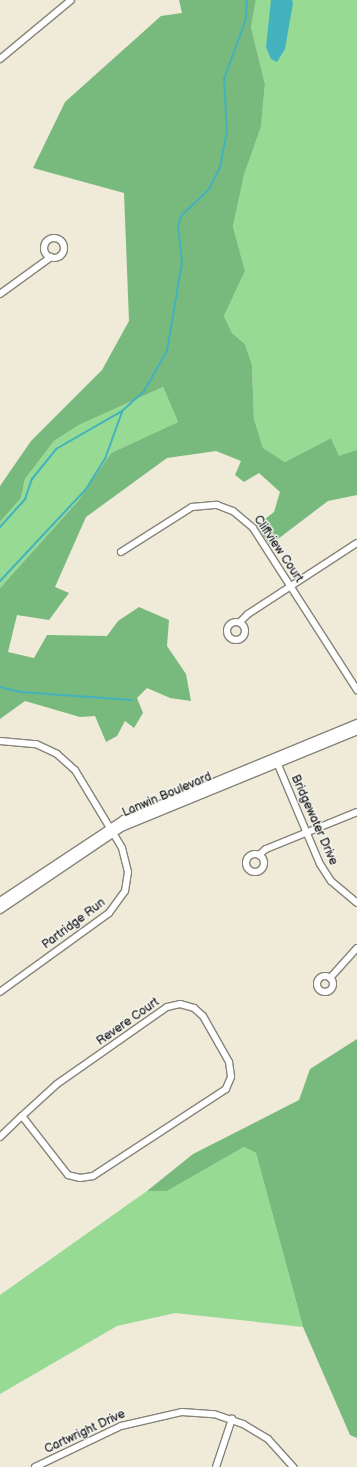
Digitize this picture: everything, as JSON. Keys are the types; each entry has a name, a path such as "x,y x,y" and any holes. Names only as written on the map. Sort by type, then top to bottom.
{"street":[{"path":"0,59 71,0"},
{"path":"0,294 51,257"},
{"name":"Cliffview Court","path":"121,552 184,510 217,505 247,521 357,690"},
{"path":"240,622 290,586 357,543"},
{"name":"Lanwin Boulevard","path":"0,902 111,830 357,724"},
{"name":"Lanwin Boulevard","path":"276,760 357,730"},
{"name":"Partridge Run","path":"0,741 36,744 67,761 81,778 125,855 128,872 124,890 115,907 0,992"},
{"name":"Bridgewater Drive","path":"276,760 306,833 325,873 357,903"},
{"path":"259,855 306,833 357,812"},
{"name":"Lanwin Boulevard","path":"0,909 111,830"},
{"path":"330,978 357,948"},
{"name":"Revere Court","path":"0,1137 22,1116 57,1084 173,1005 187,1005 199,1012 230,1064 231,1077 222,1094 87,1178 74,1177 63,1170 22,1116"},
{"name":"Cartwright Drive","path":"35,1467 121,1426 151,1416 199,1412 232,1419 268,1440 293,1467"},
{"path":"216,1467 232,1419"}],"green space":[{"path":"179,0 256,0 251,27 265,84 261,126 244,175 233,227 245,271 224,316 232,333 245,344 252,365 254,419 263,448 285,462 331,438 339,456 357,450 357,495 328,501 270,545 256,526 274,512 280,492 259,473 244,482 235,475 241,461 216,451 167,458 86,517 55,587 69,593 49,620 17,615 8,652 34,658 47,635 107,636 118,621 139,607 169,620 167,646 186,674 191,701 170,698 147,688 137,698 143,713 134,728 125,721 117,736 106,742 95,716 80,717 25,701 0,719 0,588 78,501 111,453 178,422 163,387 79,425 54,441 25,479 21,498 0,522 0,486 31,441 102,370 129,321 124,193 33,168 65,102 161,16 182,13"},
{"path":"256,0 357,0 357,450 351,455 339,456 331,438 285,462 263,448 254,419 252,365 245,344 232,333 224,316 245,271 233,228 244,175 261,125 265,84 251,27"},
{"path":"163,387 178,422 111,453 78,501 0,588 0,522 21,498 25,479 54,441 79,425"},
{"path":"357,1039 357,1438 350,1435 303,1327 256,1153 244,1147 167,1191 147,1191 193,1154 299,1100 310,1069"},
{"path":"244,1147 256,1153 303,1327 175,1313 117,1326 0,1394 0,1295 147,1191 167,1191"}],"water":[{"path":"271,0 292,0 293,3 285,49 277,62 271,59 266,47"}],"waterway":[{"path":"0,527 25,499 32,479 56,449 122,411 144,391 167,351 182,262 178,226 181,216 209,189 220,167 227,132 224,79 246,19 247,0"},
{"path":"0,581 86,489 105,459 122,412"},
{"path":"0,687 20,692 132,700"}]}
